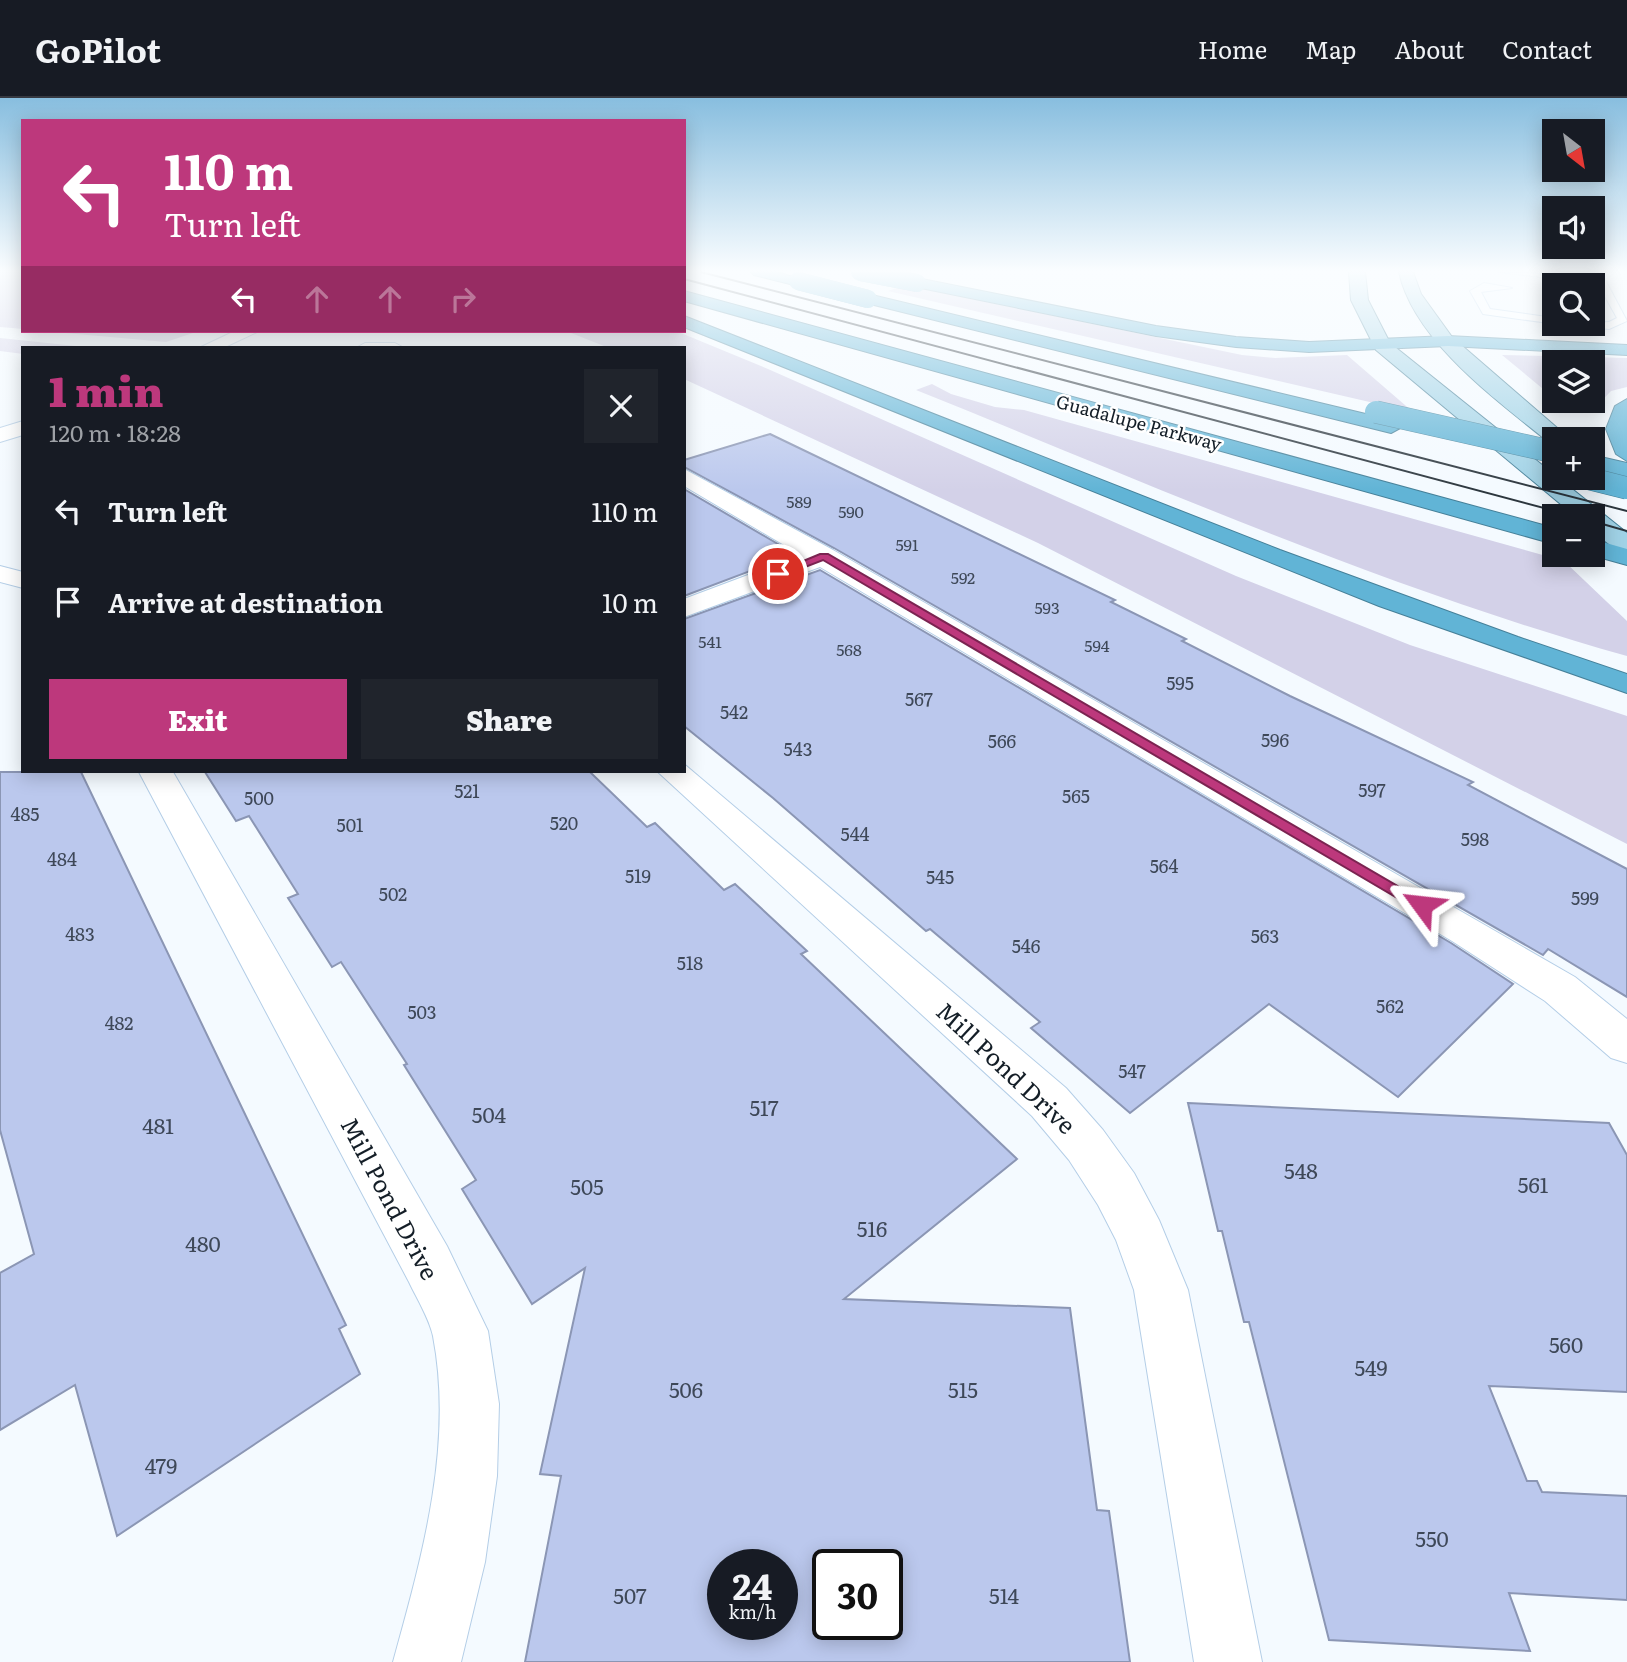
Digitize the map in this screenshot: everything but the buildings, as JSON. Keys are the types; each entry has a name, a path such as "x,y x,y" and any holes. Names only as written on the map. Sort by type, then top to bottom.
{"highway":[{"path":"747,345 909,407 1368,594 1627,684"},
{"name":"Guadalupe Parkway","path":"862,345 1542,533"},
{"path":"1058,345 1297,403 1542,450"},
{"path":"1284,345 1395,345"},
{"path":"1527,345 1627,350"},
{"path":"1627,405 1619,412 1615,427 1619,443 1627,454"},
{"path":"1383,420 1542,466"},
{"path":"1605,466 1627,470"},
{"path":"1605,483 1627,490"},
{"path":"1605,550 1627,556"}],"main road":[{"path":"1452,345 1487,381 1544,427"},
{"path":"1382,346 1575,504"},
{"path":"1605,473 1627,490"},
{"path":"1605,528 1627,546"}],"street":[{"path":"0,413 21,418"},
{"path":"0,442 3,440 0,436 21,428"},
{"path":"686,476 1466,931 1560,989 1627,1045"},
{"path":"686,608 824,556"},
{"path":"0,574 21,579"},
{"name":"Mill Pond Drive","path":"157,773 428,1264 460,1331 470,1404 466,1476 453,1562 427,1662"},
{"name":"Mill Pond Drive","path":"676,773 1049,1102 1083,1136 1120,1192 1144,1241 1161,1290 1228,1662"}],"shaded area":[{"path":"0,345 76,346 21,346 21,354 0,351"},
{"path":"601,345 710,345 1236,576 1410,645 1627,716 1627,844 1038,543 686,380 686,346"},
{"path":"1122,345 1194,345 1242,355 1275,358 1347,355 1413,412"},
{"path":"1502,355 1542,356 1542,388"},
{"path":"1605,357 1627,358 1627,387 1611,391 1605,397"},
{"path":"932,384 951,394 995,407 1024,410 1542,555 1542,567 1570,567 1627,621 1627,656 1536,629 1357,567 916,390"}],"tram line":[{"path":"932,345 1542,507"},
{"path":"984,345 1627,511"},
{"path":"1605,525 1627,531"}],"route":[{"path":"778,574 824,556 1422,905"}]}
